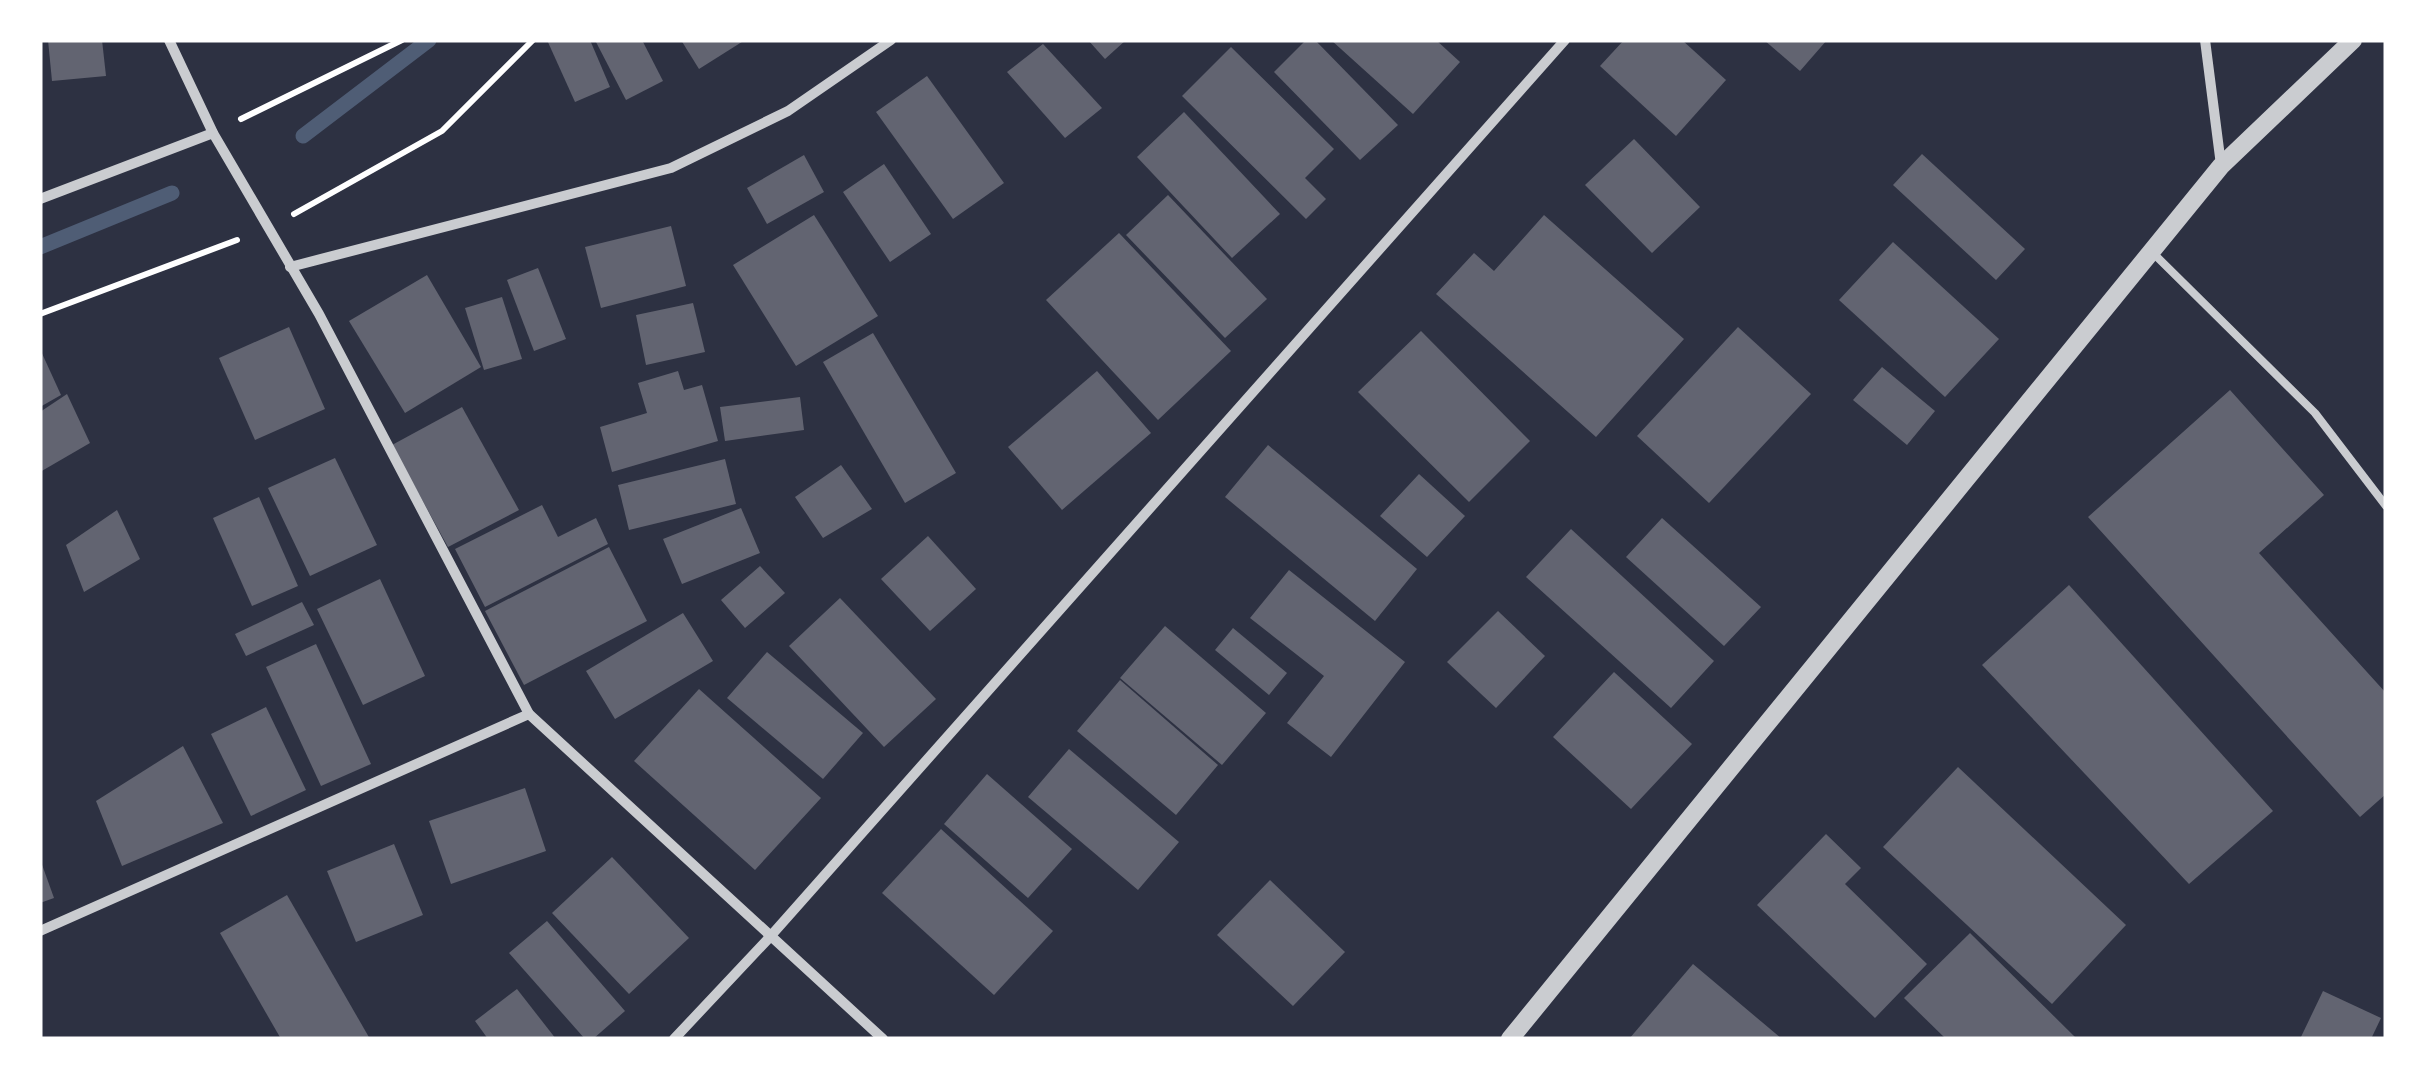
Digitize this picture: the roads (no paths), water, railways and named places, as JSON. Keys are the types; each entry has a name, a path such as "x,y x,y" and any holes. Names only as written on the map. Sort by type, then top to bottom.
{"street":[{"path":"169,40 213,133 319,314 529,714 768,939 883,1039"},
{"path":"290,268 671,168 788,112 891,40"},
{"path":"674,1039 768,939 1565,40"},
{"path":"2205,40 2221,166"},
{"path":"1510,1039 2150,250 2221,166 2353,40"},
{"path":"40,199 213,133"},
{"path":"40,931 529,714"}],"lane":[{"path":"2150,250 2315,413 2386,506"}],"waterway":[{"path":"303,136 429,40"},
{"path":"40,247 172,193"}]}
